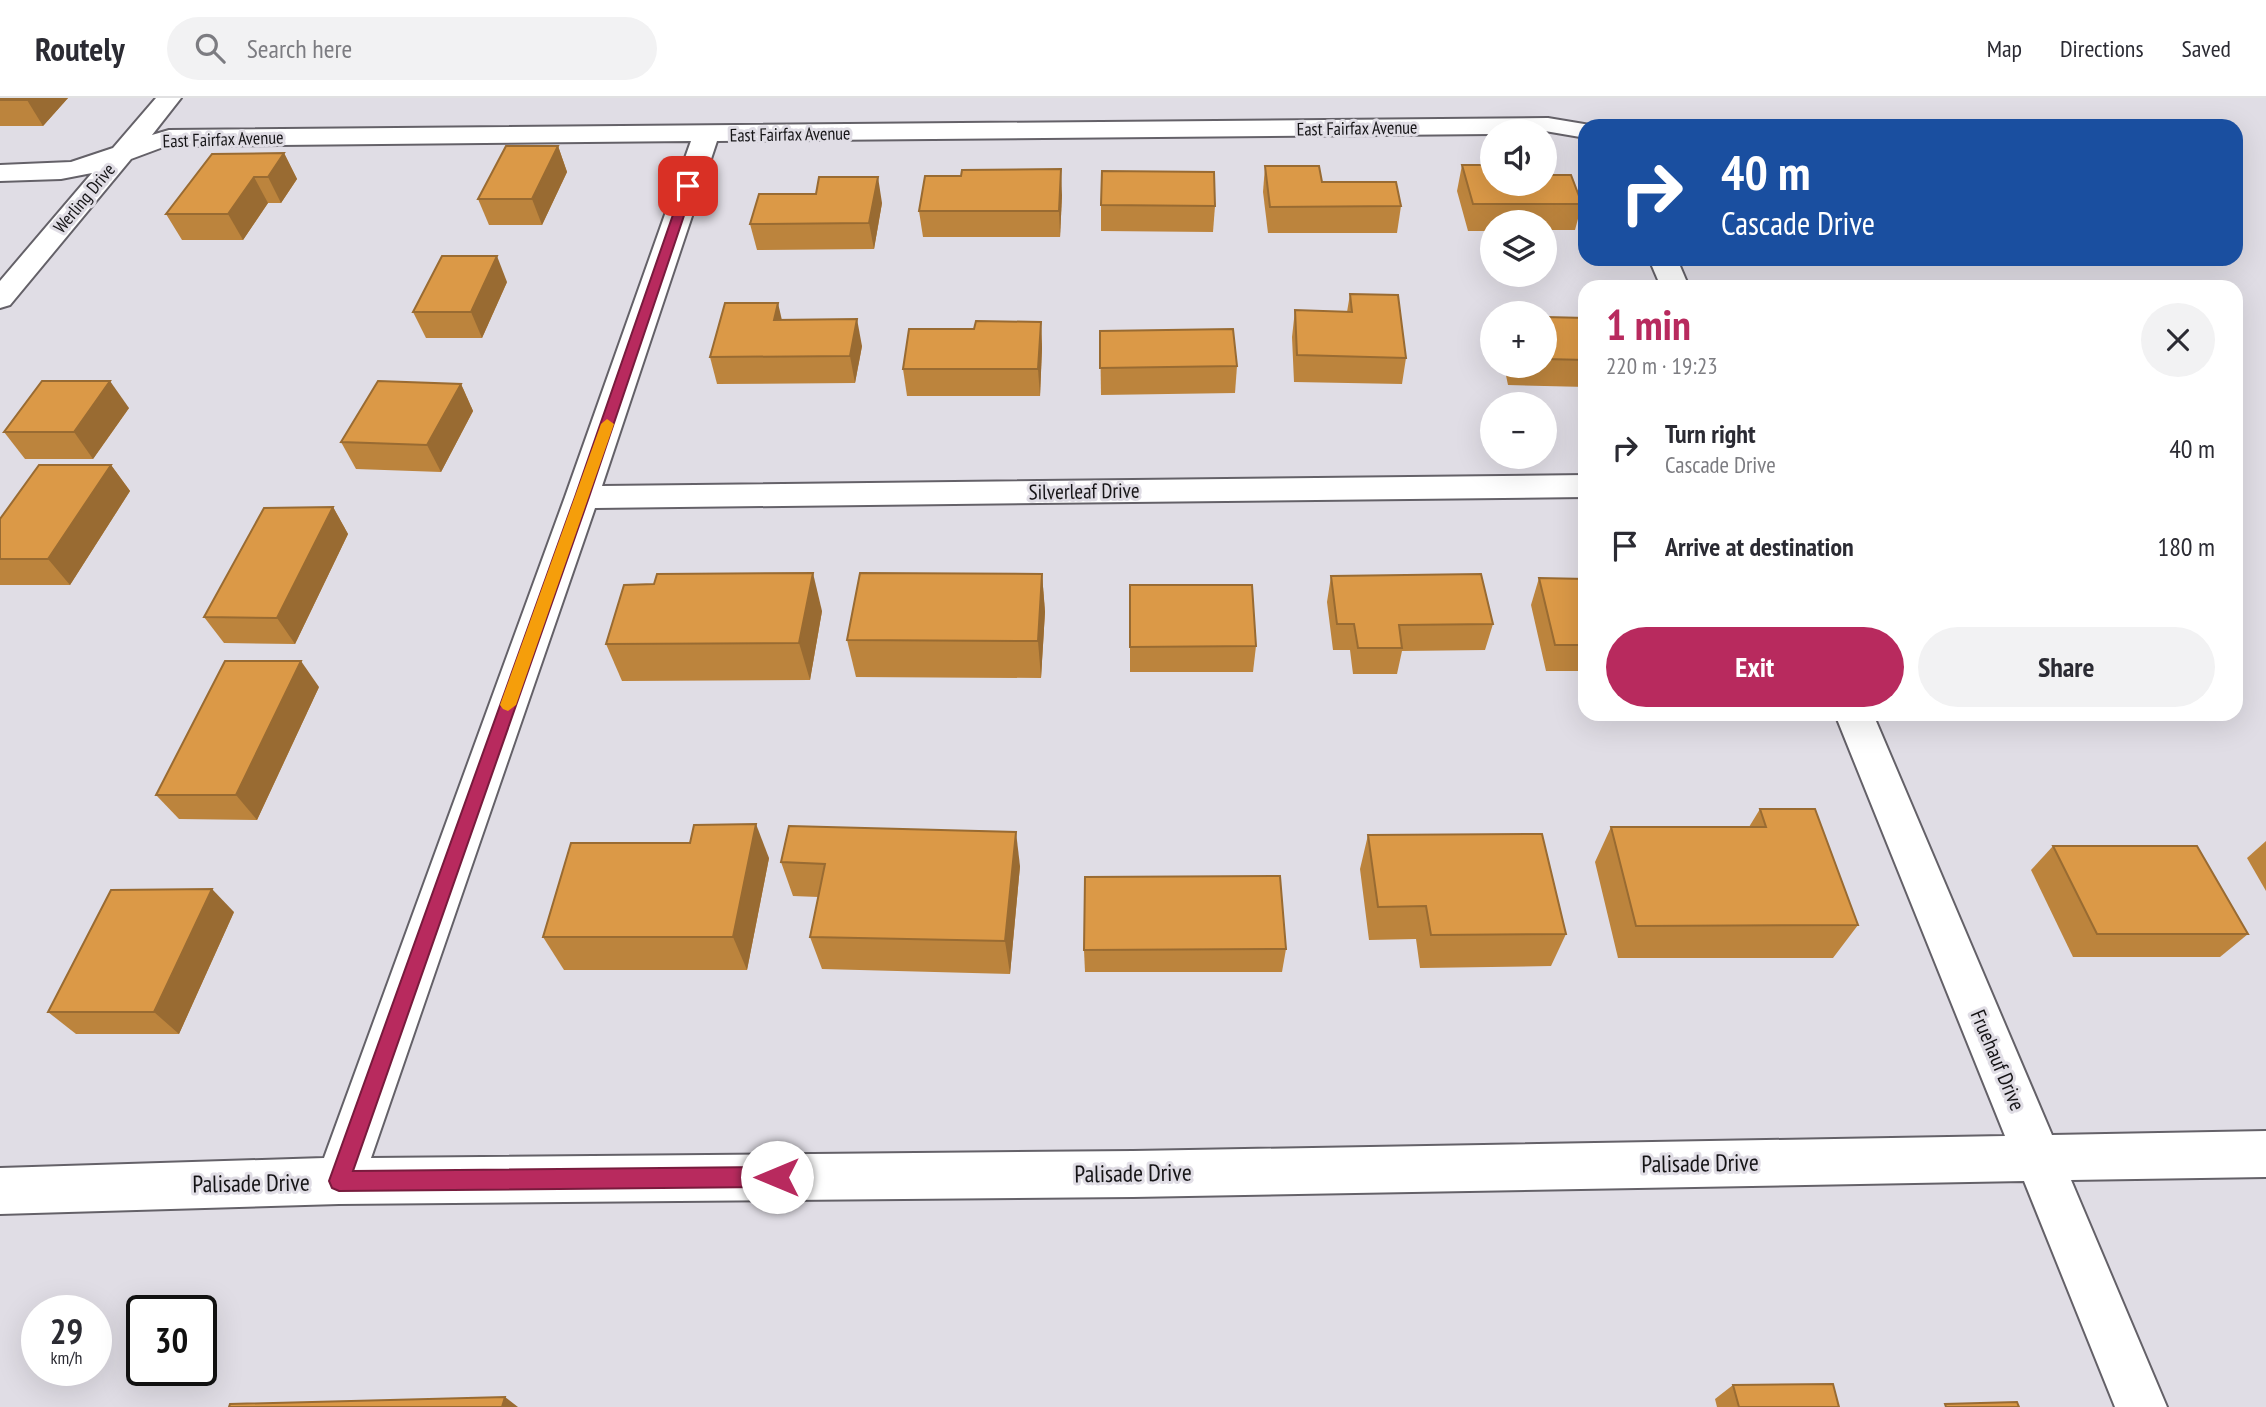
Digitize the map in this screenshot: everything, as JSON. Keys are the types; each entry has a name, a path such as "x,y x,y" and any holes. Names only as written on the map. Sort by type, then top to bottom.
{"street":[{"name":"Werling Drive","path":"0,299 169,98"},
{"name":"East Fairfax Avenue","path":"0,173 71,170 169,138 1548,126 1578,129"},
{"path":"339,1181 582,497 706,135"},
{"name":"Silverleaf Drive","path":"582,497 1578,486"},
{"name":"Fruehauf Drive","path":"1857,721 2141,1407"},
{"name":"Palisade Drive","path":"0,1191 339,1181 1146,1174 2266,1154"}],"building":[{"path":"0,98 29,98 0,100"},
{"path":"506,146 558,146 532,199 478,199"},
{"path":"284,153 268,177 254,177 228,214 166,214 212,154"},
{"path":"1462,165 1480,165 1480,196 1557,196 1557,175 1571,175 1578,193 1578,204 1473,204"},
{"path":"1265,166 1319,166 1322,182 1396,182 1401,206 1270,207"},
{"path":"1061,169 1059,211 919,211 925,176 961,176 962,170"},
{"path":"1102,171 1214,172 1215,206 1101,205"},
{"path":"819,177 878,177 869,223 750,224 759,194 816,194"},
{"path":"442,256 497,256 471,312 413,312"},
{"path":"1350,294 1398,295 1406,358 1297,355 1295,310 1352,312"},
{"path":"725,303 778,303 774,320 857,319 850,356 710,357"},
{"path":"1557,317 1578,318 1578,360 1557,359"},
{"path":"976,321 1041,322 1038,369 903,369 909,329 974,329"},
{"path":"1233,329 1237,366 1100,368 1100,331"},
{"path":"42,381 110,381 74,432 4,432"},
{"path":"378,381 461,384 427,445 341,442"},
{"path":"39,465 111,465 48,559 0,559 0,519"},
{"path":"333,507 277,618 204,617 264,508"},
{"path":"813,573 799,643 606,644 624,585 654,584 657,574"},
{"path":"860,573 1042,574 1038,641 847,640"},
{"path":"1481,574 1493,624 1399,625 1402,648 1358,648 1354,624 1337,624 1331,576"},
{"path":"1539,578 1578,579 1578,645 1555,645"},
{"path":"1130,585 1252,585 1256,646 1130,647"},
{"path":"225,661 301,661 236,795 156,795"},
{"path":"1760,809 1815,809 1858,925 1636,926 1611,827 1766,827"},
{"path":"756,824 733,937 543,937 571,843 690,843 694,825"},
{"path":"789,826 1016,832 1005,941 810,937 825,864 781,862"},
{"path":"1542,834 1566,934 1431,935 1426,906 1378,907 1368,835"},
{"path":"2053,846 2197,846 2248,934 2097,934"},
{"path":"1280,876 1286,949 1084,950 1085,877"},
{"path":"212,889 154,1012 48,1012 111,890"},
{"path":"1833,1384 1839,1407 1739,1407 1733,1385"},
{"path":"505,1397 502,1407 229,1407 230,1404"},
{"path":"2017,1402 2019,1407 1946,1407 1945,1404"}],"slow traffic":[{"path":"508,705 607,424"}],"route":[{"path":"688,186 582,497 339,1181 777,1177"}]}
